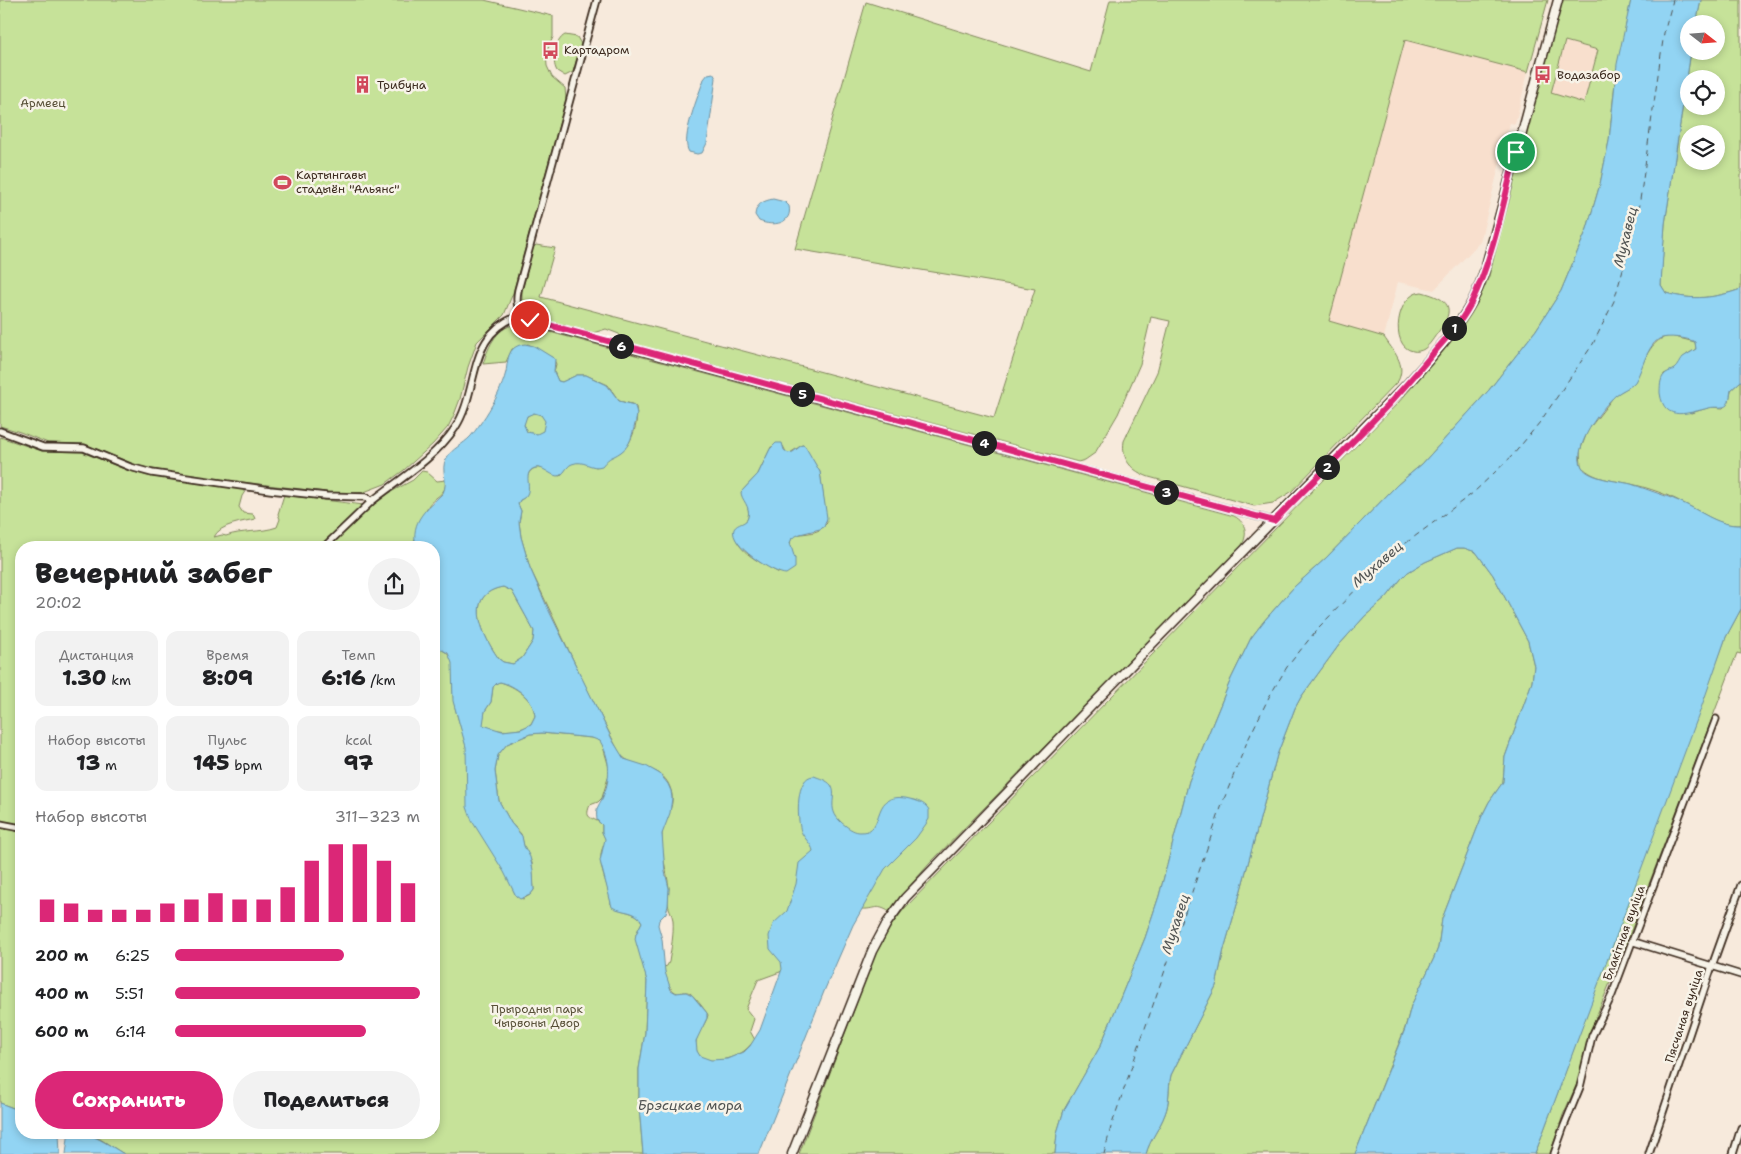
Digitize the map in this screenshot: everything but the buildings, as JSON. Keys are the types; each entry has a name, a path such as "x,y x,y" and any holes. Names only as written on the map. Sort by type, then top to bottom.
{"street":[{"path":"597,0 518,290 516,302 522,315 546,326 1274,521"},
{"path":"792,1154 872,951 895,912 920,881 1409,382 1440,346 1471,304 1481,283 1558,0"},
{"path":"330,541 372,501 425,460 449,436 460,418 477,359 483,346 499,326 512,318 522,315"},
{"path":"0,432 43,447 84,448 130,467 152,473 270,490 326,496 366,497 372,501"},
{"name":"Блакітная вуліца","path":"1554,1154 1580,1087 1592,1036 1608,1005 1716,719"},
{"path":"0,824 15,827"},
{"name":"Пясчаная вуліца","path":"1649,1154 1741,886"},
{"path":"1631,941 1741,976"},
{"path":"1733,1154 1741,1128"}],"shaded area":[{"path":"1405,39 1528,72 1515,124 1510,123 1480,242 1434,290 1398,282 1384,337 1329,321"},
{"path":"1564,41 1598,50 1584,103 1550,93"}],"green space":[{"name":"Армеец","path":"0,0 484,0 553,16 553,37 546,53 547,66 552,77 565,88 566,99 513,293 504,315 477,342 454,415 448,427 433,444 385,484 364,492 350,494 175,474 139,466 84,444 48,443 0,426"},
{"path":"1110,0 1548,0 1528,72 1405,40 1329,321 1384,337 1398,358 1401,369 1400,375 1398,381 1291,492 1273,503 1254,506 1149,477 1138,472 1126,459 1124,441 1157,372 1170,321 1151,317 1140,364 1118,414 1095,453 1085,460 1078,462 625,342 619,334 606,329 593,333 536,318 529,316 522,308 522,291 533,248 536,245 555,248 541,297 994,418 1035,289 795,249 866,2 1091,72"},
{"path":"1562,0 1631,0 1615,82 1609,141 1600,184 1587,229 1561,291 1536,330 1489,390 1422,464 1397,485 1326,558 1294,587 1251,638 1231,679 1189,781 1159,896 1145,938 1101,1045 1064,1110 1057,1133 1055,1154 799,1154 875,955 893,923 905,908 1398,403 1450,343 1472,311 1489,276 1537,86 1543,76 1544,64","holes":["1565,41 1598,50 1584,103 1551,93"]},
{"path":"1701,0 1741,0 1741,289 1722,295 1695,298 1666,293 1661,285 1665,224 1681,115 1725,115 1725,70 1688,70 1690,60 1725,60 1725,15 1698,15"},
{"path":"565,35 577,37 581,44 573,72 565,76 557,71 554,57 556,46"},
{"path":"1422,292 1444,301 1448,310 1444,323 1430,343 1423,350 1414,351 1405,347 1401,340 1398,331 1399,320 1401,310 1406,301 1413,295"},
{"path":"520,324 1234,516 1244,526 1245,538 1241,547 930,863 890,912 878,907 861,909 855,916 780,972 758,980 746,1009 754,1019 750,1031 755,1040 744,1051 732,1057 710,1060 699,1054 696,1043 708,1015 690,993 679,993 670,987 664,967 669,962 673,925 668,905 669,888 662,841 663,828 672,805 671,791 668,783 658,773 625,759 620,754 530,568 521,537 519,522 521,511 518,504 527,493 529,472 539,468 560,476 568,466 575,462 582,462 596,467 601,465 626,447 636,425 636,407 619,401 608,385 586,375 577,375 562,382 558,381 554,372 556,364 553,358 528,344 512,349 506,362 483,364 495,337 505,328","holes":["803,445 820,472 827,523 815,532 792,537 790,541 795,559 779,573 745,552 736,539 734,532 746,521 749,514 743,490 758,474 771,447 783,446 786,452 790,453"]},
{"path":"1671,336 1695,342 1696,349 1686,355 1675,369 1664,374 1661,383 1661,397 1691,413 1711,407 1723,408 1729,401 1731,390 1741,381 1741,525 1718,521 1679,501 1652,490 1598,477 1581,466 1580,451 1588,430 1615,395 1632,385 1652,346 1657,341"},
{"path":"535,413 543,416 546,424 543,432 535,435 527,432 524,424 527,416"},
{"path":"0,437 42,451 82,452 147,476 246,490 239,507 243,513 253,514 255,519 226,526 214,537 277,527 280,519 278,514 284,495 372,506 389,493 413,480 422,471 427,472 437,481 446,480 442,493 430,504 423,516 414,541 15,541 15,1109 0,1103"},
{"path":"1457,548 1476,552 1493,575 1528,641 1534,666 1532,682 1505,757 1503,782 1482,816 1442,919 1438,948 1411,1006 1405,1028 1355,1154 1146,1154 1167,1109 1171,1075 1216,986 1224,949 1277,755 1295,708 1339,645 1365,616 1386,598 1408,572 1425,562"},
{"path":"503,587 512,591 534,631 533,641 522,658 513,664 499,659 482,628 480,617 479,607 483,598 490,591"},
{"path":"1741,609 1741,654 1737,653 1628,939 1589,1034 1579,1079 1563,1115 1550,1154 1535,1154 1726,637"},
{"name":"Прыродны парк Чырвоны Двор","path":"440,649 448,654 453,665 453,694 456,712 487,820 516,896 523,899 534,890 532,863 521,834 511,823 499,801 495,771 498,755 507,744 530,734 542,733 592,738 598,739 602,743 610,771 602,798 590,805 588,814 590,818 602,825 602,832 606,840 601,861 611,904 618,909 636,915 642,922 636,934 647,981 645,1033 639,1069 639,1106 643,1154 124,1154 100,1139 440,1139"},
{"path":"500,682 523,694 531,704 535,716 531,724 513,730 493,729 482,725 485,711 491,702 493,687"}],"water":[{"name":"Мухавец","path":"1631,0 1701,0 1698,15 1680,15 1680,60 1690,60 1688,70 1680,70 1681,115 1665,224 1661,285 1666,293 1695,298 1722,295 1741,289 1741,381 1731,390 1729,402 1725,406 1679,414 1672,412 1662,403 1660,384 1665,374 1675,368 1683,357 1696,349 1695,342 1688,339 1667,337 1659,339 1651,347 1635,382 1616,395 1596,418 1584,439 1580,459 1582,467 1591,474 1638,486 1679,501 1719,521 1741,525 1741,609 1726,637 1535,1154 1355,1154 1405,1029 1411,1006 1438,948 1442,919 1482,816 1503,782 1505,757 1532,682 1534,666 1528,641 1493,575 1476,552 1457,548 1425,562 1408,572 1386,598 1365,616 1339,645 1295,708 1277,755 1224,949 1216,986 1171,1075 1167,1109 1146,1154 1055,1154 1057,1133 1064,1110 1101,1045 1145,938 1159,896 1189,781 1231,679 1251,638 1294,587 1326,558 1397,485 1422,464 1489,390 1536,330 1561,291 1587,229 1600,184 1609,141 1617,64"},
{"path":"713,73 716,78 707,143 702,153 689,152 687,146 688,127 704,79 708,74"},
{"path":"773,199 785,202 789,206 788,217 776,224 759,221 755,215 758,206 763,202"},
{"name":"Брэсцкае мора","path":"525,344 534,346 555,359 554,372 558,381 562,382 577,375 586,375 607,385 619,401 634,405 636,410 636,419 629,443 602,466 594,467 584,463 576,463 570,465 559,476 541,468 535,468 530,471 528,474 528,493 518,504 521,511 519,522 521,537 530,568 613,741 624,759 646,766 660,774 671,791 670,813 662,834 665,872 669,888 668,906 658,925 662,939 665,972 671,990 676,993 686,992 692,995 707,1013 707,1018 696,1041 697,1051 700,1056 711,1060 727,1059 744,1052 760,1030 782,969 781,962 770,949 769,936 773,924 787,911 796,884 799,863 813,851 801,831 798,808 800,790 803,783 808,778 814,776 825,780 831,785 835,815 846,826 860,832 869,831 874,826 883,804 889,799 899,797 914,800 921,802 929,810 929,819 926,824 916,838 885,869 853,925 825,989 759,1154 643,1154 639,1106 639,1069 645,1033 647,981 635,939 642,922 637,915 612,907 600,861 605,839 602,825 597,820 597,811 608,781 608,760 600,741 592,738 542,733 530,734 507,744 498,755 495,771 499,801 511,823 522,836 524,846 530,857 534,890 530,895 520,899 516,896 504,872 472,821 467,807 466,747 453,701 452,663 448,653 440,649 440,541 415,541 415,529 421,516 445,489 444,463 446,459 451,452 471,436 486,416 498,394 506,372 507,362 515,347","holes":["534,413 541,415 545,421 543,431 537,434 527,432 524,425 527,416","503,587 512,591 534,631 533,641 522,658 513,664 499,659 482,628 480,617 479,607 483,598 490,591","500,682 512,686 523,694 531,704 535,716 531,724 521,729 502,731 483,725 485,711 491,702 493,687"]},
{"path":"776,443 782,443 784,450 788,453 793,452 802,445 805,446 820,472 827,518 824,527 792,538 790,543 795,559 795,568 786,574 780,573 753,558 738,543 734,536 735,527 746,521 749,513 741,492 758,474 770,449"},
{"path":"0,1103 15,1109 15,1139 59,1139 60,1154 0,1154"},
{"path":"68,1139 98,1139 124,1154 66,1154"}],"ferry route":[{"path":"1104,1154 1111,1127 1224,799 1247,742 1269,697 1287,667 1319,627 1390,555 1473,493 1513,455 1540,422 1593,344 1614,301 1629,248 1640,200 1664,33 1673,0"}],"place":[{"name":"Картадром","path":"550,50"},
{"name":"Водазабор","path":"1543,75"},
{"name":"Трибуна","path":"363,85"},
{"name":"Картынгавы стадыён \"Альянс\"","path":"282,182"}],"route":[{"path":"530,320 546,326 1274,521 1409,382 1440,346 1471,304 1481,283 1516,152"}]}
